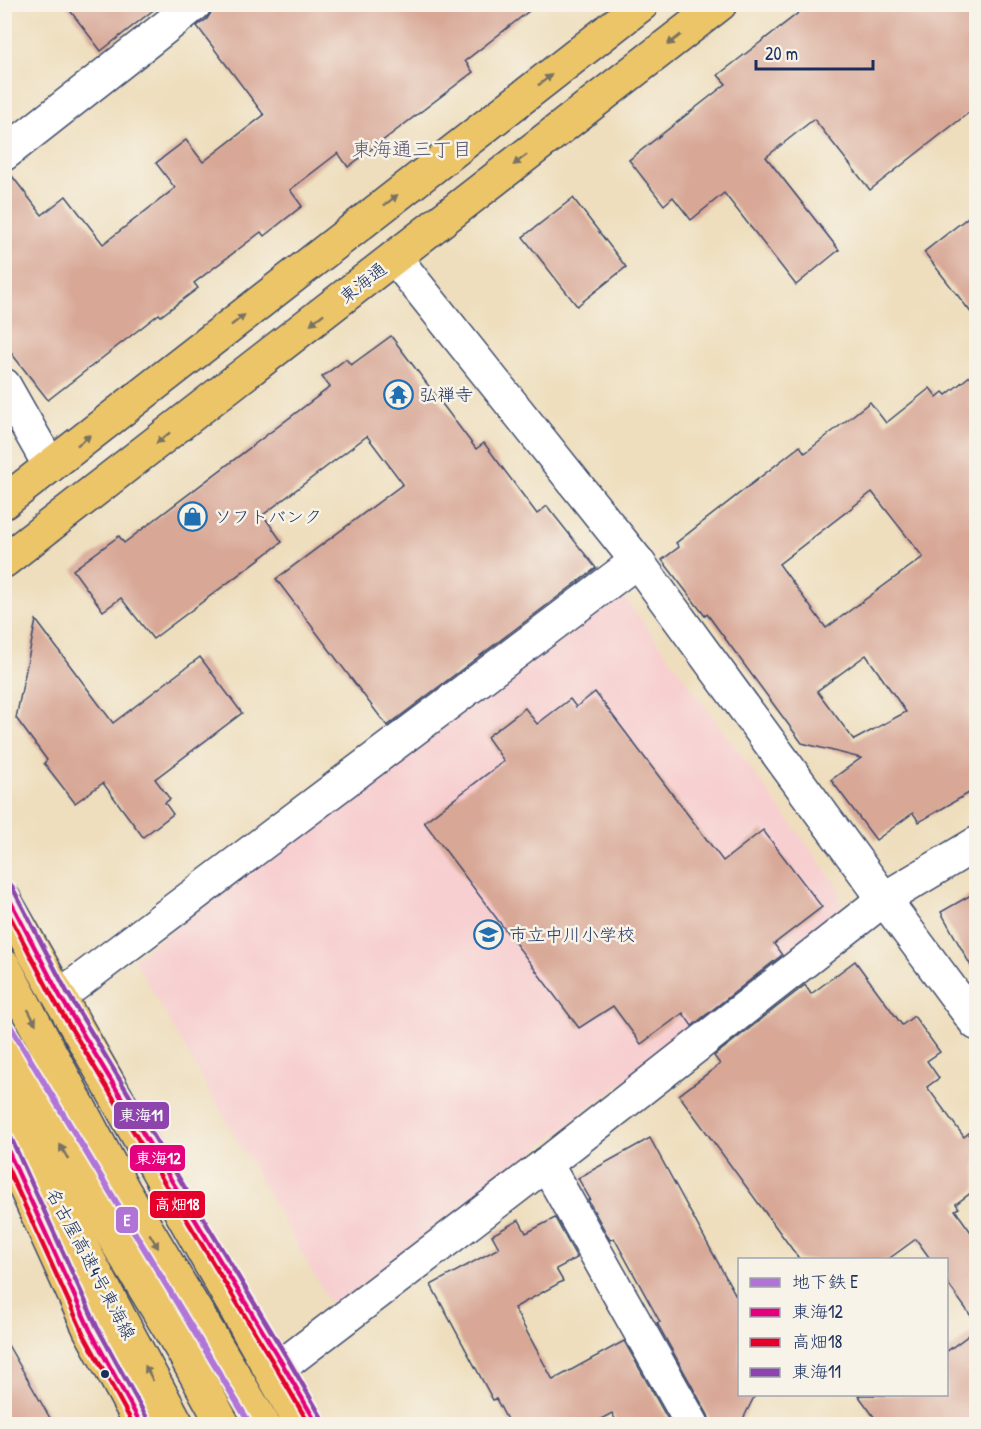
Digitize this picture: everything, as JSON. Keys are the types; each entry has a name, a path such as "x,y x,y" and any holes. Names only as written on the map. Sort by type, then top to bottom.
{"main road":[{"path":"4,502 642,4"},
{"name":"東海通","path":"4,561 720,4"},
{"path":"4,888 60,996 317,1425"},
{"path":"4,900 301,1425"},
{"path":"4,966 124,1191 263,1425"},
{"path":"4,1047 93,1203 184,1353 223,1425"},
{"name":"名古屋高速4号東海線","path":"4,1103 177,1425"},
{"path":"4,1142 90,1330 141,1425"}],"street":[{"path":"4,154 195,4"},
{"path":"395,258 637,561 976,1023"},
{"path":"4,384 50,466"},
{"path":"60,996 637,561"},
{"path":"283,1365 546,1164 884,899 976,844"},
{"path":"546,1164 692,1425"}],"shaded area":[{"name":"市立中川小学校","path":"620,591 839,888 842,912 333,1308 134,959"}],"building":[{"path":"65,4 161,4 101,51"},
{"path":"213,4 538,4 465,61 473,72 348,167 338,153 290,190 302,206 264,236 261,232 194,283 198,288 161,316 159,314 48,400 4,344 4,172 9,172 42,215 66,196 103,244 175,188 156,163 186,140 203,162 264,115 197,26 207,19"},
{"path":"810,4 976,4 976,107 870,190 814,119 766,157 839,250 796,285 724,193 691,220 673,197 664,205 629,160 726,84 718,75"},
{"path":"573,198 626,267 577,306 523,237"},
{"path":"976,211 976,319 924,252"},
{"path":"391,336 476,449 484,443 537,514 547,506 596,568 387,726 276,579 403,484 367,436 263,515 282,542 153,639 121,598 103,611 73,570 119,536 124,543 330,387 322,377 346,359 351,365"},
{"path":"976,371 976,789 919,822 913,813 876,840 831,780 861,758 802,743 707,614 705,616 662,560 679,547 676,543 800,446 805,453 870,402 886,423 930,388 937,397 943,392 946,395","holes":["872,492 923,557 826,628 779,564","866,655 906,712 854,740 817,691"]},
{"path":"36,620 113,723 200,657 242,713 155,779 170,799 165,803 173,814 143,837 103,783 75,803 44,763 47,760 16,718"},
{"path":"595,692 723,861 763,830 822,907 774,944 782,955 692,1026 683,1013 641,1044 613,1006 579,1028 424,822 504,761 487,737 525,708 537,724 570,699 576,707"},
{"path":"976,892 976,975 941,912"},
{"path":"855,961 902,1025 914,1016 940,1052 927,1061 939,1078 927,1087 964,1137 976,1127 976,1189 956,1204 959,1208 955,1210 976,1239 976,1323 948,1284 948,1258 930,1258 916,1239 890,1258 799,1258 679,1095 720,1064 714,1056 805,985 811,994"},
{"path":"650,1138 738,1299 738,1396 754,1396 740,1425 711,1425 708,1415 657,1323 660,1322 614,1238 610,1240 578,1178"},
{"path":"555,1218 577,1258 556,1269 563,1281 514,1308 553,1380 624,1341 671,1425 618,1425 612,1413 590,1425 510,1425 496,1399 493,1400 431,1285 499,1248 492,1235 519,1220 526,1233"},
{"path":"976,1330 976,1425 880,1425 859,1396 948,1396 948,1351"},
{"path":"4,1338 54,1425 4,1425"}],"metro line":[{"name":"E","path":"4,1016 250,1424"}],"transit line":[{"name":"東海11","path":"11,885 67,992 323,1420"},
{"name":"東海12","path":"4,889 60,996 317,1424"},
{"name":"高畑18","path":"4,905 54,1000 309,1424"},
{"name":"東海11","path":"11,1138 97,1327 148,1420"},
{"name":"東海12","path":"4,1142 90,1330 141,1424"},
{"name":"高畑18","path":"4,1160 83,1333 133,1424"}],"place":[{"name":"弘禅寺","path":"398,395"},
{"name":"ソフトバンク","path":"193,517"},
{"name":"市立中川小学校","path":"488,935"}],"district":[{"name":"東海通三丁目","path":"412,149"}]}
